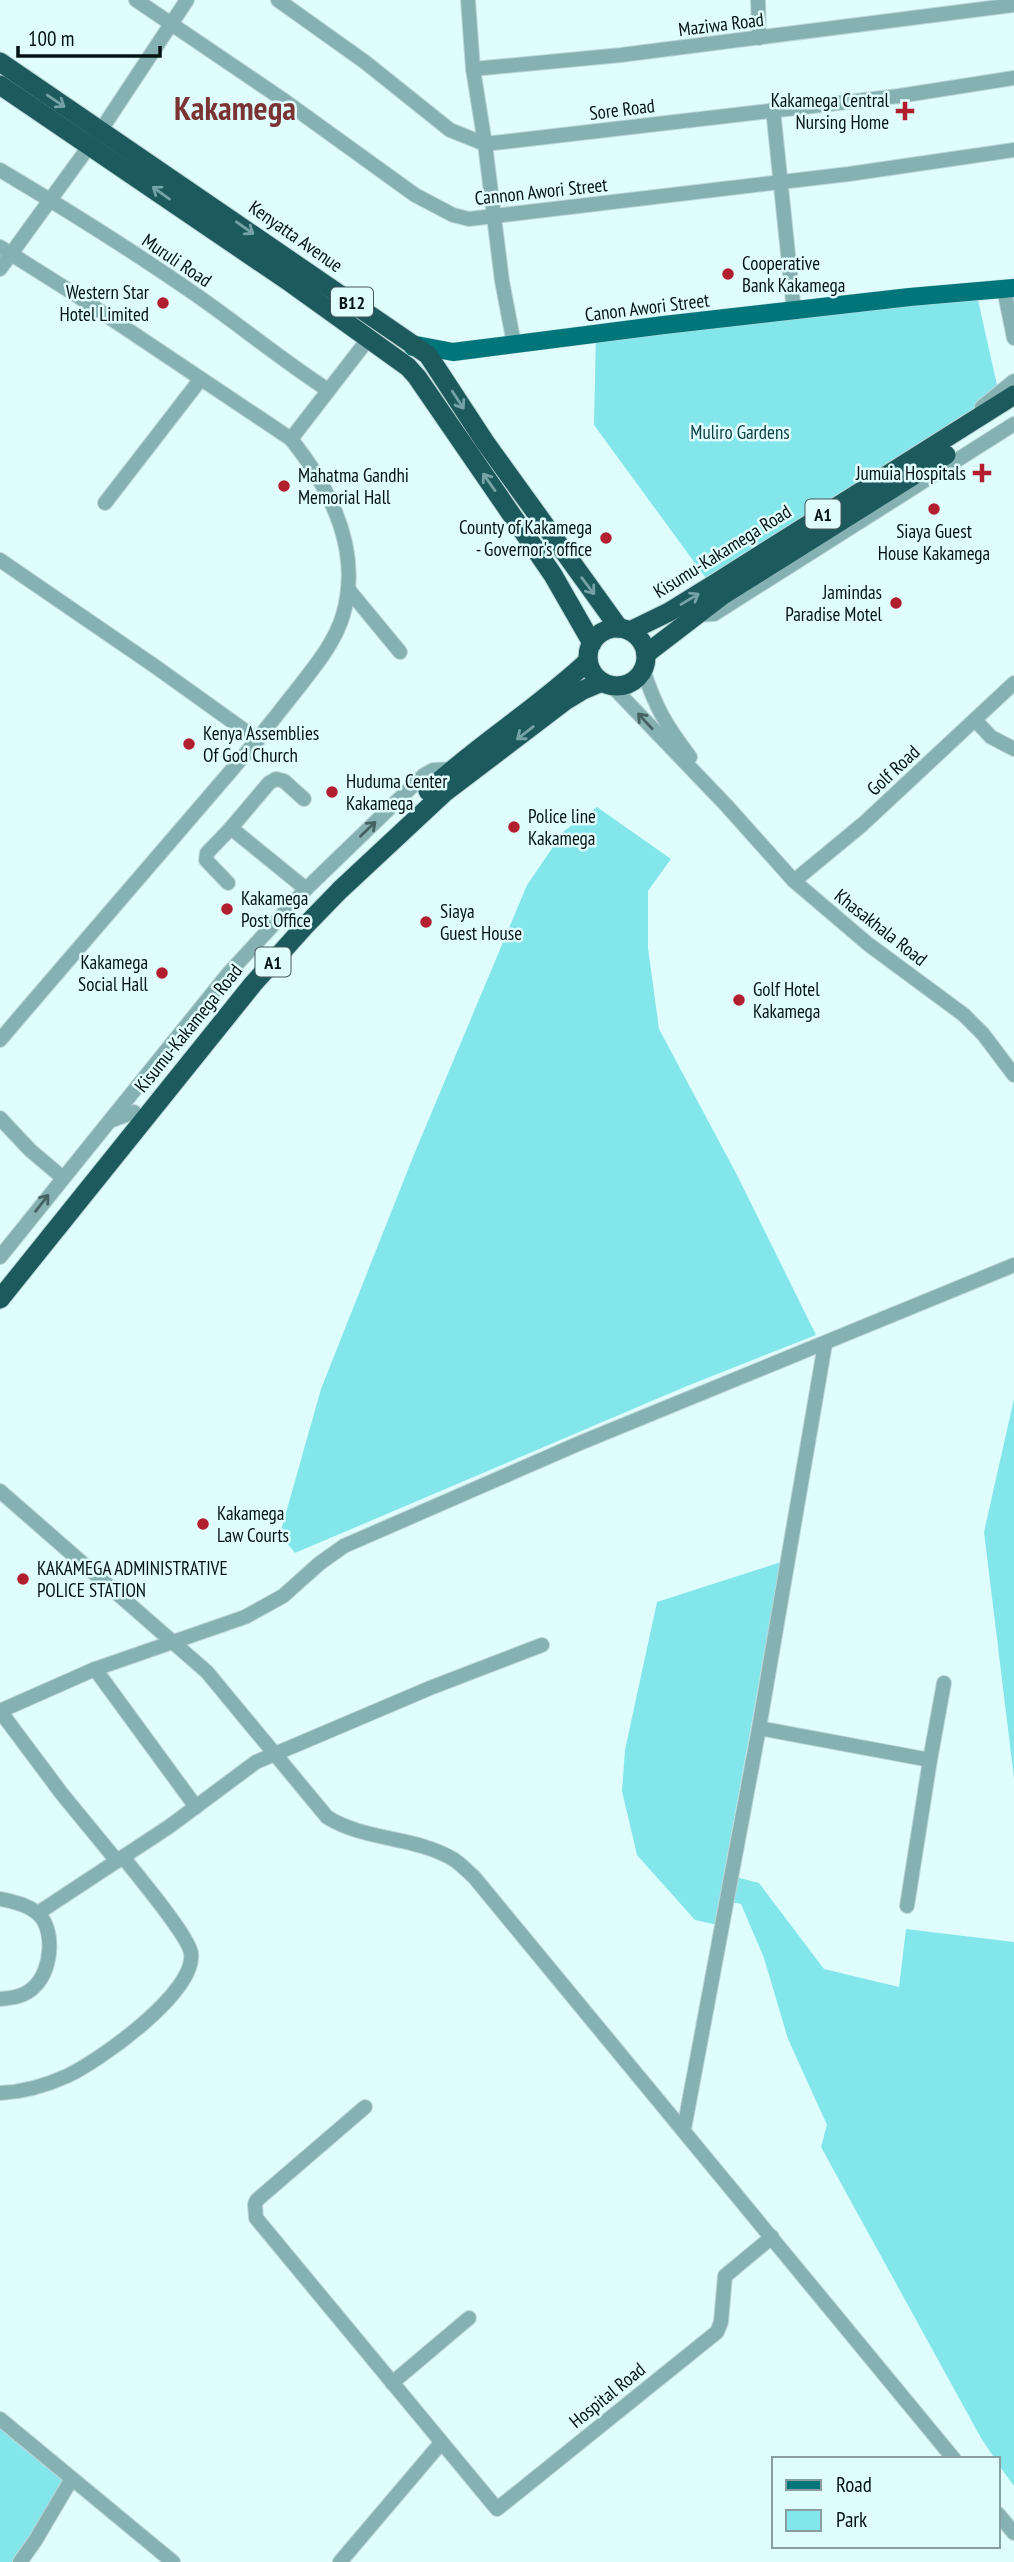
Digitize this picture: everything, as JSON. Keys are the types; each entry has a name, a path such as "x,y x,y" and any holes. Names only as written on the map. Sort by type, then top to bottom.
{"highway":[{"name":"Kenyatta Avenue","path":"5,77 95,138 222,212 417,377 553,575 590,652"},
{"name":"Kenyatta Avenue","path":"95,138 210,228 296,275 416,345 428,355 571,564 624,630"},
{"path":"210,228 222,212"},
{"name":"Kisumu-Kakamega Road","path":"624,630 669,612 1014,395"},
{"name":"Kisumu-Kakamega Road","path":"644,662 696,615 1014,410"},
{"path":"553,575 571,564"},
{"path":"624,630 641,641 644,662 630,683 607,684 595,677 590,652 603,632 624,630"},
{"name":"Kisumu-Kakamega Road","path":"0,1281 280,934 320,891 453,769 559,688 590,652"},
{"name":"Kisumu-Kakamega Road","path":"0,1299 253,984 340,890 444,793 565,701 583,690 607,684"}],"main road":[{"name":"Canon Awori Street","path":"416,345 453,352 910,297 1009,288"},
{"path":"397,359 416,345"},
{"path":"417,377 436,367 453,352"}],"street":[{"name":"Cannon Awori Street","path":"136,0 282,99 415,195 453,215 469,219 780,183 1014,150"},
{"path":"0,269 5,250 50,200 187,0"},
{"path":"278,0 365,62 450,130 485,145"},
{"path":"467,0 473,69 502,281 514,344"},
{"path":"758,0 760,38"},
{"name":"Maziwa Road","path":"473,69 621,55 1014,5"},
{"name":"Sore Road","path":"485,145 899,96 1014,78"},
{"path":"773,109 794,312"},
{"name":"Muruli Road","path":"0,170 190,290 285,362 328,390"},
{"path":"0,1040 258,740 314,668 343,616 348,589 346,544 340,521 308,461 291,439 5,250"},
{"path":"1009,288 1014,338"},
{"path":"291,439 369,338"},
{"path":"105,503 200,380"},
{"path":"956,433 987,402 1014,381"},
{"path":"696,615 714,614 1014,424"},
{"path":"0,559 258,740"},
{"path":"348,589 400,652"},
{"path":"644,662 653,702 666,725 726,805"},
{"name":"Golf Road","path":"794,881 863,824 1014,683"},
{"path":"607,684 726,805"},
{"path":"975,720 990,737 1014,749"},
{"path":"0,1257 228,974 306,888 424,775 433,769 453,769"},
{"path":"228,883 206,860 207,853 269,783 276,779 284,781 304,799"},
{"name":"Khasakhala Road","path":"726,805 794,881 869,944 964,1015 989,1041 1014,1075"},
{"path":"231,828 306,888"},
{"path":"109,1122 134,1112"},
{"path":"0,1118 30,1150 63,1178"},
{"path":"0,2093 44,2085 70,2075 103,2054 139,2027 180,1987 190,1971 191,1952 180,1932 62,1794 0,1711 95,1669 245,1617 284,1596 320,1563 344,1546 580,1443 1014,1265"},
{"path":"684,2129 759,1728 825,1344"},
{"path":"0,1491 214,1679 327,1817 341,1826 376,1837 430,1849 460,1864 485,1889 952,2457"},
{"path":"38,1913 196,1807 256,1762 430,1688 542,1645"},
{"path":"95,1669 196,1807"},
{"path":"907,1906 944,1683"},
{"path":"759,1728 930,1760"},
{"path":"0,1899 23,1905 38,1913 47,1927 49,1948 44,1974 34,1987 18,1997 0,1999"},
{"path":"340,2562 441,2443 256,2218 255,2209 257,2200 365,2107"},
{"name":"Hospital Road","path":"441,2443 497,2509 717,2332 721,2322 725,2276 772,2237"},
{"path":"392,2383 469,2318"},
{"path":"0,2419 173,2562"},
{"path":"20,2562 71,2480"},
{"path":"1000,2516 1014,2533"}],"green space":[{"name":"Muliro Gardens","path":"976,291 1001,403 711,585 594,425 596,333"},
{"path":"597,807 671,859 648,891 648,948 659,1029 737,1175 816,1335 687,1386 295,1553 280,1534 321,1389 415,1152 527,885 564,831"},
{"path":"1014,1399 1014,1778 984,1532"},
{"path":"781,1562 724,1874 759,1883 824,1969 899,1987 906,1929 1014,1942 1014,2486 1000,2467 1000,2457 994,2457 981,2438 821,2147 827,2125 788,2039 764,1958 741,1904 725,1901 722,1926 695,1920 637,1855 622,1791 625,1750 657,1602"},
{"path":"0,2417 71,2479 18,2562 0,2562"}],"place":[{"name":"Kakamega Central Nursing Home","path":"905,111"},
{"name":"Cooperative Bank Kakamega","path":"728,274"},
{"name":"Western Star Hotel Limited","path":"163,303"},
{"name":"Jumuia Hospitals","path":"982,473"},
{"name":"Mahatma Gandhi Memorial Hall","path":"284,486"},
{"name":"Siaya Guest House Kakamega","path":"934,509"},
{"name":"County of Kakamega - Governor's office","path":"606,538"},
{"name":"Jamindas Paradise Motel","path":"896,603"},
{"name":"Kenya Assemblies Of God Church","path":"189,744"},
{"name":"Huduma Center Kakamega","path":"332,792"},
{"name":"Police line Kakamega","path":"514,827"},
{"name":"Kakamega Post Office","path":"227,909"},
{"name":"Siaya Guest House","path":"426,922"},
{"name":"Kakamega Social Hall","path":"162,973"},
{"name":"Golf Hotel Kakamega","path":"739,1000"},
{"name":"Kakamega Law Courts","path":"203,1524"},
{"name":"KAKAMEGA ADMINISTRATIVE POLICE STATION","path":"23,1579"}],"district":[{"name":"Kakamega","path":"235,107"}]}
